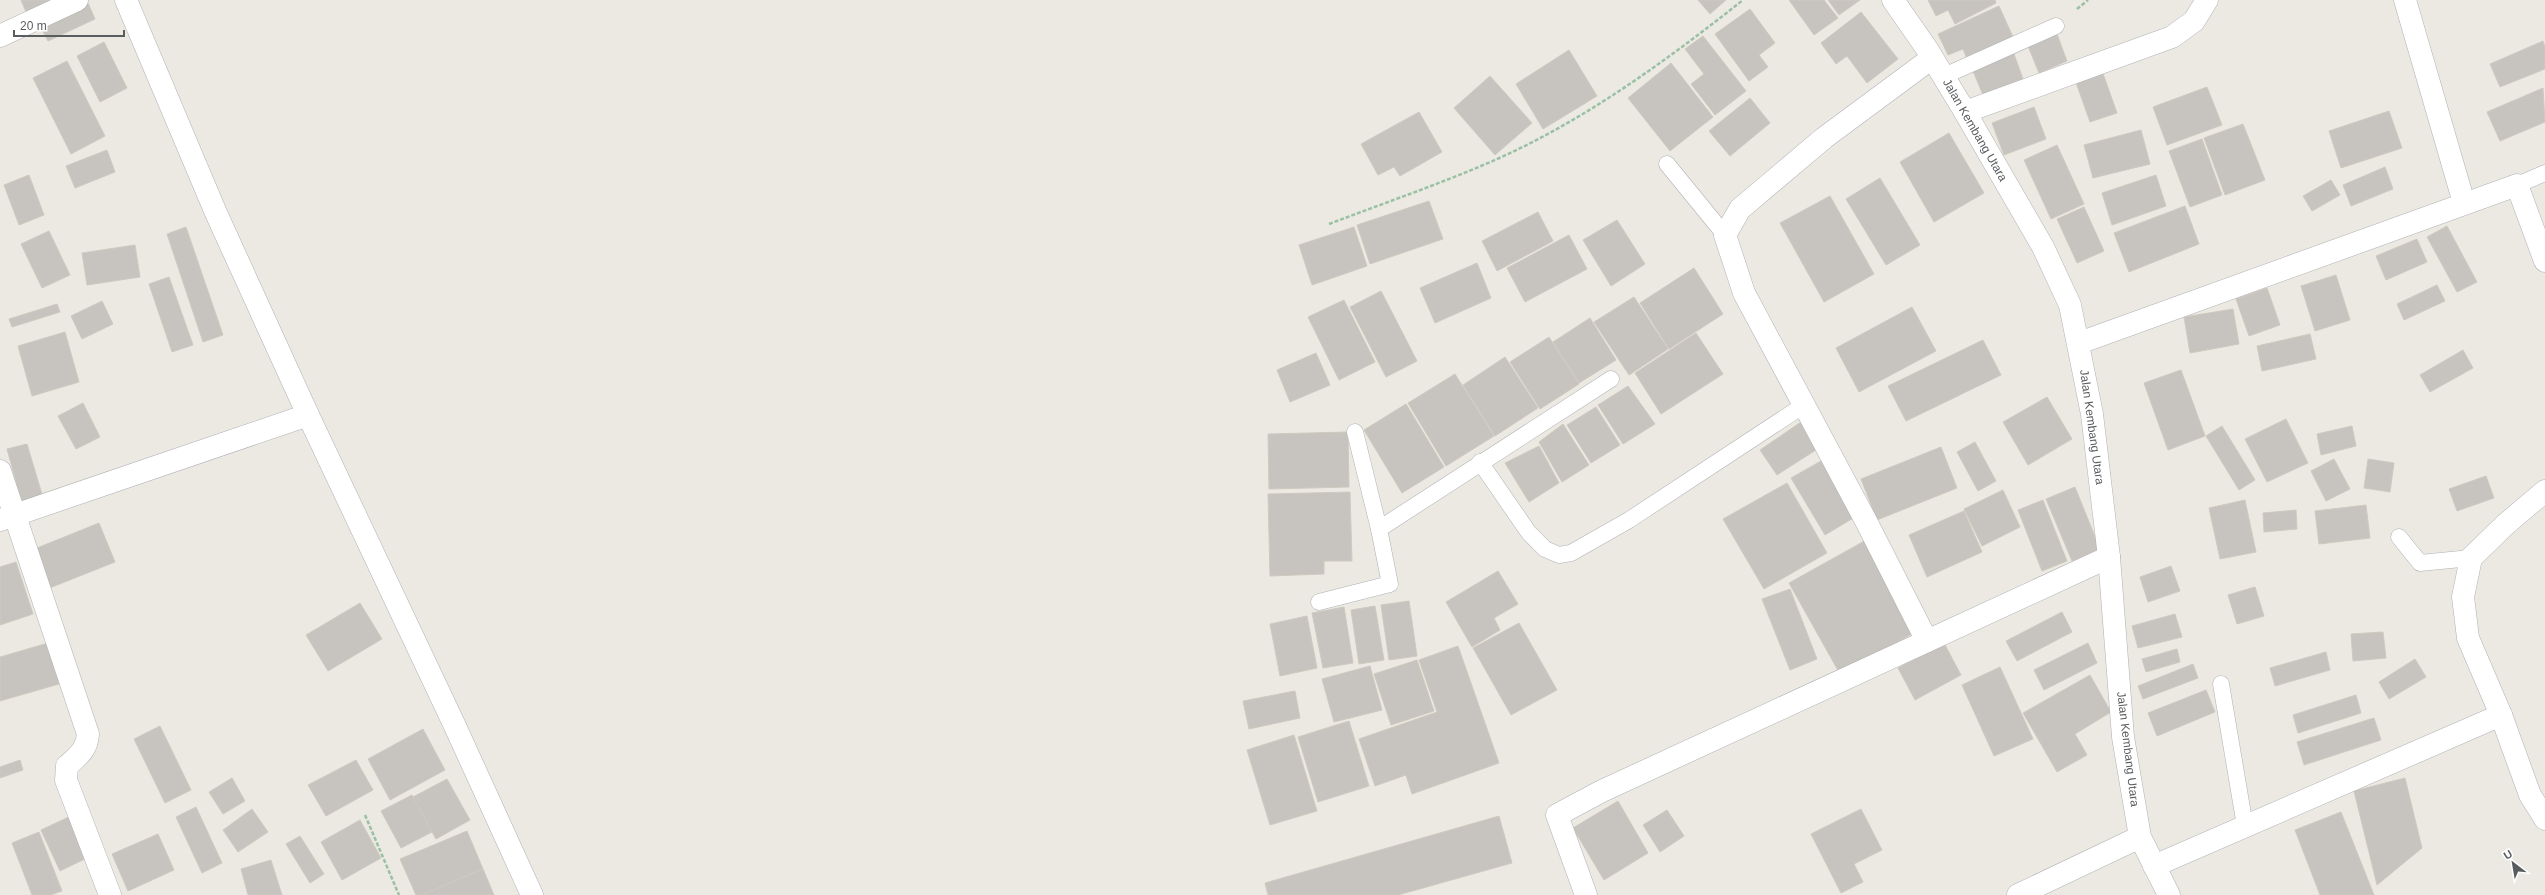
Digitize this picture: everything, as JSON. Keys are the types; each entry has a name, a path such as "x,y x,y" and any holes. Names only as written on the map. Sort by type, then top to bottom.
{"street":[{"path":"0,36 77,0"},
{"path":"126,0 216,213 308,415 454,724 532,895"},
{"name":"Jalan Kembang Utara","path":"1893,0 1938,67 1965,112 2058,276 2070,304 2092,414 2109,557 2123,737 2140,837 2169,895"},
{"path":"1965,112 2172,37 2194,21 2208,0"},
{"path":"2405,0 2464,203"},
{"path":"1927,641 1744,293 1725,235 1740,209 1824,138 1938,67"},
{"path":"2079,343 2517,185 2545,261"},
{"path":"8,518 308,415"},
{"path":"0,471 8,518 88,734 87,744 83,752 67,766 66,780 110,895"},
{"path":"2545,492 2506,524 2471,558 2463,596 2468,638 2501,715 2530,795 2545,819"},
{"path":"1586,895 1557,815 1616,784 2109,557"},
{"path":"2154,866 2501,715"},
{"path":"2018,895 2140,837"}],"lane":[{"path":"1938,67 2056,26"},
{"path":"1667,164 1725,235"},
{"path":"2517,185 2545,173"},
{"path":"1379,529 1480,462 1611,379"},
{"path":"1480,462 1529,533 1546,548 1558,555 1571,553 1629,520 1804,405"},
{"path":"1319,602 1390,584 1379,529 1355,432"},
{"path":"2399,537 2420,563 2471,558"},
{"path":"2222,684 2245,826"}],"path":[{"path":"1329,224 1482,166 1551,131 1618,93 1686,45 1743,0"},
{"path":"365,815 398,895"}],"building":[{"path":"21,0 53,0 26,12"},
{"path":"1698,0 1726,0 1710,14"},
{"path":"1789,0 1824,0 1838,18 1814,35"},
{"path":"1828,0 1860,0 1839,15"},
{"path":"1928,0 1995,0 1996,3 1955,24 1948,10 1936,16"},
{"path":"88,3 95,19 48,41 40,26"},
{"path":"1999,6 2013,37 1967,59 1963,49 1948,55 1938,34"},
{"path":"1750,9 1775,43 1759,55 1768,67 1749,81 1715,34"},
{"path":"1861,12 1898,59 1867,83 1847,56 1836,64 1821,43"},
{"path":"2057,34 2067,61 2039,73 2028,46"},
{"path":"1703,36 1746,91 1715,115 1691,84 1704,74 1685,49"},
{"path":"2543,41 2545,47 2545,69 2500,87 2490,64"},
{"path":"104,42 127,88 100,102 77,56"},
{"path":"1569,50 1597,96 1543,129 1516,84"},
{"path":"2014,54 2023,79 1983,95 1973,71"},
{"path":"67,61 105,136 71,154 33,78"},
{"path":"1671,63 1713,117 1670,151 1628,98"},
{"path":"2100,65 2117,113 2090,122 2073,74"},
{"path":"1490,76 1532,123 1495,155 1454,108"},
{"path":"2207,87 2222,125 2167,145 2153,107"},
{"path":"2543,88 2545,122 2500,141 2487,112"},
{"path":"1750,98 1770,123 1730,156 1709,131"},
{"path":"2034,107 2046,139 2004,155 1992,123"},
{"path":"2389,111 2402,148 2341,168 2329,131"},
{"path":"1419,112 1442,152 1400,176 1394,167 1378,175 1361,144"},
{"path":"2243,124 2265,180 2225,195 2204,138"},
{"path":"2141,130 2150,164 2093,178 2084,145"},
{"path":"1949,133 1984,193 1934,222 1900,162"},
{"path":"2202,139 2222,195 2190,207 2169,151"},
{"path":"2057,145 2084,204 2051,219 2024,160"},
{"path":"107,150 115,172 75,188 66,166"},
{"path":"2385,167 2393,189 2351,206 2343,185"},
{"path":"29,175 44,215 19,225 4,185"},
{"path":"2156,175 2166,206 2112,225 2102,193"},
{"path":"1880,178 1920,245 1886,265 1846,199"},
{"path":"2331,180 2340,195 2312,211 2303,196"},
{"path":"1830,196 1874,274 1824,302 1780,223"},
{"path":"1429,201 1443,239 1370,264 1357,225"},
{"path":"2185,206 2199,244 2129,272 2114,233"},
{"path":"2084,207 2104,251 2077,263 2057,219"},
{"path":"1538,212 1553,241 1497,271 1482,241"},
{"path":"1617,220 1645,264 1611,286 1583,240"},
{"path":"2447,226 2477,282 2457,292 2427,237"},
{"path":"186,227 223,335 203,342 167,234"},
{"path":"1354,227 1367,266 1312,285 1299,245"},
{"path":"49,231 70,275 42,288 21,244"},
{"path":"1569,235 1587,269 1525,302 1507,268"},
{"path":"2417,239 2427,262 2386,280 2376,256"},
{"path":"135,245 140,277 87,285 82,253"},
{"path":"1477,263 1491,298 1435,323 1420,288"},
{"path":"1694,268 1723,314 1669,349 1640,303"},
{"path":"2336,275 2350,320 2315,331 2301,286"},
{"path":"169,277 193,345 172,352 149,284"},
{"path":"2437,285 2445,301 2404,320 2397,304"},
{"path":"2267,288 2280,325 2249,336 2236,299"},
{"path":"1381,291 1417,361 1386,377 1350,307"},
{"path":"1634,297 1668,349 1629,375 1594,322"},
{"path":"1344,300 1375,362 1339,380 1308,317"},
{"path":"102,301 113,324 82,339 71,316"},
{"path":"57,304 60,312 12,327 9,319"},
{"path":"1912,307 1936,351 1859,392 1836,348"},
{"path":"2233,309 2239,344 2190,353 2184,317"},
{"path":"1590,318 1616,360 1579,383 1553,342"},
{"path":"65,332 79,382 32,396 18,346"},
{"path":"1696,333 1723,374 1661,414 1635,373"},
{"path":"2310,334 2316,359 2262,371 2257,346"},
{"path":"1549,337 1579,384 1540,409 1510,362"},
{"path":"1983,340 2001,375 1906,421 1888,386"},
{"path":"2463,350 2473,368 2430,392 2420,375"},
{"path":"1316,353 1330,385 1290,402 1277,370"},
{"path":"1505,357 1538,408 1495,436 1463,385"},
{"path":"2181,370 2205,436 2168,450 2144,383"},
{"path":"1455,374 1494,436 1446,466 1408,403"},
{"path":"1628,386 1655,424 1623,444 1598,405"},
{"path":"2047,397 2072,439 2028,465 2003,422"},
{"path":"83,403 100,437 76,449 58,416"},
{"path":"1406,404 1444,467 1402,493 1364,430"},
{"path":"1596,407 1620,445 1591,463 1567,425"},
{"path":"2286,419 2308,463 2267,482 2245,439"},
{"path":"1801,422 1819,448 1777,475 1760,450"},
{"path":"1563,424 1589,465 1562,482 1539,442"},
{"path":"2222,426 2255,480 2239,490 2206,436"},
{"path":"2352,426 2356,446 2321,455 2317,434"},
{"path":"1348,432 1349,487 1269,489 1268,434"},
{"path":"1975,442 1996,481 1978,491 1957,452"},
{"path":"27,444 44,501 23,507 7,449"},
{"path":"1539,446 1559,483 1529,502 1505,463"},
{"path":"1941,447 1957,488 1877,520 1861,479"},
{"path":"2334,459 2350,489 2326,501 2311,471"},
{"path":"2368,459 2394,463 2390,492 2364,488"},
{"path":"1821,461 1855,517 1825,535 1791,478"},
{"path":"2486,476 2494,498 2457,511 2449,489"},
{"path":"1787,483 1827,553 1764,589 1723,519"},
{"path":"2075,487 2100,549 2072,561 2046,499"},
{"path":"2003,490 2020,527 1982,546 1964,509"},
{"path":"1350,492 1352,561 1324,561 1324,574 1270,576 1268,494"},
{"path":"2043,500 2067,561 2042,571 2018,510"},
{"path":"2245,500 2256,552 2220,559 2209,508"},
{"path":"2366,505 2370,538 2319,544 2315,511"},
{"path":"2296,510 2297,529 2264,532 2263,513"},
{"path":"1964,511 1982,552 1927,577 1909,535"},
{"path":"99,523 115,562 47,589 32,550"},
{"path":"1868,539 1919,630 1840,674 1789,583"},
{"path":"16,562 33,614 0,625 0,567"},
{"path":"2171,566 2180,591 2148,602 2140,577"},
{"path":"1498,571 1518,604 1494,618 1500,630 1472,647 1446,602"},
{"path":"2255,587 2264,616 2237,624 2228,595"},
{"path":"1790,589 1817,659 1790,670 1762,599"},
{"path":"1409,601 1417,656 1389,660 1381,605"},
{"path":"360,603 382,639 328,671 306,635"},
{"path":"1375,606 1384,660 1359,664 1351,610"},
{"path":"1344,607 1353,663 1323,668 1312,613"},
{"path":"2062,612 2072,632 2017,661 2006,641"},
{"path":"2175,614 2182,637 2138,648 2132,626"},
{"path":"1307,616 1317,668 1280,676 1270,624"},
{"path":"1519,623 1557,690 1511,715 1473,648"},
{"path":"2383,632 2386,658 2353,661 2351,634"},
{"path":"55,641 66,682 0,701 0,657"},
{"path":"1944,643 1961,675 1915,700 1898,668"},
{"path":"2088,643 2097,663 2044,690 2034,670"},
{"path":"1458,646 1499,763 1412,794 1406,775 1375,786 1359,739 1437,712 1419,660"},
{"path":"2177,649 2180,662 2146,672 2142,659"},
{"path":"2326,652 2330,670 2275,686 2270,668"},
{"path":"2415,659 2426,677 2389,699 2379,682"},
{"path":"1417,660 1434,711 1391,725 1374,674"},
{"path":"2193,664 2198,678 2143,699 2138,686"},
{"path":"1370,666 1382,710 1334,722 1322,679"},
{"path":"2000,667 2033,739 1994,756 1962,685"},
{"path":"2090,675 2111,712 2075,734 2087,755 2057,772 2023,713"},
{"path":"2206,690 2215,712 2157,736 2148,713"},
{"path":"1295,691 1300,718 1249,729 1243,701"},
{"path":"2356,695 2361,713 2298,733 2293,715"},
{"path":"2374,718 2381,740 2304,765 2297,742"},
{"path":"1349,721 1369,786 1318,802 1298,737"},
{"path":"160,726 191,790 165,803 134,739"},
{"path":"423,729 445,770 390,800 368,759"},
{"path":"1294,735 1317,811 1270,825 1247,750"},
{"path":"20,760 23,770 0,778 0,767"},
{"path":"356,760 373,790 326,816 308,785"},
{"path":"232,778 245,801 223,814 209,792"},
{"path":"2405,778 2422,848 2377,885 2354,791"},
{"path":"447,779 470,820 436,839 413,797"},
{"path":"412,795 432,832 401,848 381,811"},
{"path":"1618,801 1648,853 1604,880 1573,828"},
{"path":"196,807 222,863 202,873 176,817"},
{"path":"252,809 268,832 238,852 223,830"},
{"path":"1861,809 1882,850 1854,864 1863,882 1841,893 1811,834"},
{"path":"1667,810 1684,836 1660,852 1643,825"},
{"path":"2341,812 2374,895 2320,895 2295,830"},
{"path":"73,815 91,856 60,871 41,830"},
{"path":"1499,816 1512,863 1398,895 1268,895 1265,883"},
{"path":"360,820 381,858 342,880 321,842"},
{"path":"467,831 483,869 422,895 416,895 400,859"},
{"path":"39,832 62,891 51,895 32,895 12,843"},
{"path":"158,834 174,870 128,891 112,854"},
{"path":"300,836 324,874 310,883 286,844"},
{"path":"271,860 282,895 248,895 241,869"},
{"path":"483,869 494,895 422,895"}]}
